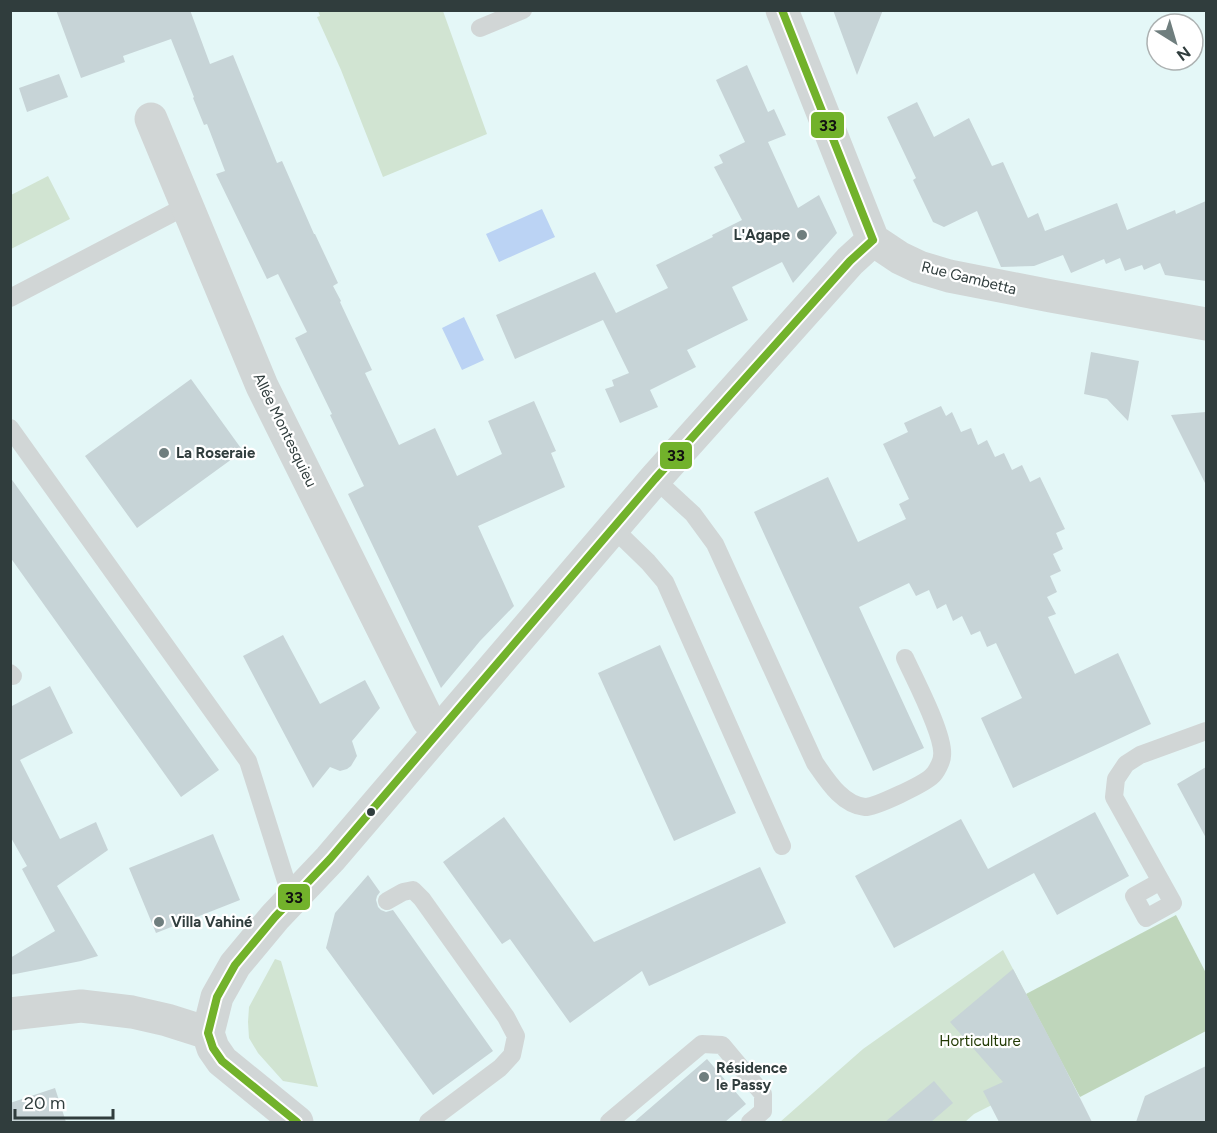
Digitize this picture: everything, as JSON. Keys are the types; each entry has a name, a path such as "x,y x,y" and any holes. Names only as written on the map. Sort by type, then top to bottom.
{"street":[{"path":"297,1122 222,1061 213,1048 208,1033 217,997 235,965 275,916 330,858 655,479 850,261 873,240 782,10"},
{"name":"Allée Montesquieu","path":"151,119 262,386 428,720 439,730"},
{"name":"Rue Gambetta","path":"873,240 900,258 919,267 949,276 1206,324"},
{"path":"10,1014 81,1006 132,1012 208,1033"}],"lane":[{"path":"480,28 523,10"},
{"path":"10,298 188,205"},
{"path":"10,428 248,761 292,900"},
{"path":"655,479 693,514 715,544 815,763 831,787 848,801 867,807 909,790 933,776 942,756 939,733 905,658"},
{"path":"613,528 665,582 782,846"},
{"path":"1161,881 1114,796 1116,779 1126,764 1140,754 1206,730"},
{"path":"387,901 403,892 413,890 422,899 506,1017 516,1036 512,1054 500,1068 428,1122"},
{"path":"609,1122 702,1044 722,1045 763,1094 763,1111 750,1122"}],"green space":[{"path":"318,11 443,11 487,134 383,177 341,70 317,17 320,16"},
{"path":"48,176 70,219 11,249 11,195"},
{"path":"1176,915 1206,973 1206,1031 1080,1097 1026,994"},
{"name":"Horticulture","path":"1003,950 1065,1068 974,1114 965,1122 780,1122 863,1049"},
{"path":"275,959 281,961 318,1087 283,1081 258,1053 249,1038 249,1007"}],"water":[{"path":"542,209 555,237 499,262 486,234"},
{"path":"464,317 484,360 462,370 442,328"}],"building":[{"path":"56,10 190,10 210,64 233,55 277,163 282,161 338,283 333,286 372,370 365,373 399,445 435,428 457,476 502,454 488,421 534,401 556,451 551,453 565,487 478,526 514,606 480,641 441,688 348,494 364,486 295,338 307,332 278,274 267,279 216,174 225,171 207,124 204,125 171,39 123,56 125,62 81,78"},
{"path":"833,10 883,10 857,75"},
{"path":"747,65 768,112 774,109 786,135 768,142 798,208 819,195 837,233 793,283 782,262 732,287 748,320 687,350 696,367 650,390 658,407 620,423 605,389 614,386 612,380 629,373 603,320 515,359 496,315 595,272 616,313 668,288 656,265 742,220 714,167 723,163 719,155 745,142 716,80"},
{"path":"59,74 68,97 27,112 19,88"},
{"path":"917,102 934,137 969,118 992,166 1003,162 1028,218 1038,213 1045,231 1117,203 1127,230 1175,210 1176,214 1206,201 1206,281 1165,275 1160,263 1144,270 1142,265 1125,271 1120,258 1106,264 1104,259 1071,273 1063,255 1034,266 1001,267 977,211 944,227 933,222 913,180 916,178 887,117"},
{"path":"1091,352 1139,361 1128,421 1107,399 1084,394"},
{"name":"La Roseraie","path":"191,379 243,451 137,528 85,456"},
{"path":"941,406 946,416 952,412 961,432 971,428 978,445 987,440 995,457 1004,453 1012,470 1022,465 1030,482 1040,477 1065,529 1056,533 1063,549 1053,554 1061,571 1050,576 1057,592 1047,597 1056,614 1048,617 1075,674 1118,653 1151,724 1013,788 981,718 1022,698 996,643 987,647 980,631 971,635 962,616 953,621 946,604 937,609 929,590 916,596 909,583 859,607 924,748 873,771 754,512 828,477 858,542 906,519 899,504 909,499 883,444 908,432 904,423"},
{"path":"1206,412 1206,485 1171,415"},
{"path":"10,477 219,770 181,797 10,557"},
{"path":"283,635 320,704 365,680 380,708 352,741 357,756 351,766 340,771 330,767 313,788 243,656"},
{"path":"660,645 736,813 674,841 598,673"},
{"path":"50,686 73,733 20,760 60,839 96,822 108,850 57,886 98,956 10,975 10,958 55,931 22,869 27,866 10,836 10,707"},
{"path":"1206,767 1206,838 1177,784"},
{"path":"1095,812 1129,876 1057,915 1034,873 894,948 855,876 961,819 988,869"},
{"path":"504,817 594,942 760,867 786,923 649,986 642,971 570,1023 510,939 502,944 443,862"},
{"path":"213,834 240,900 156,933 129,868"},
{"path":"368,875 380,892 376,900 378,907 386,912 393,910 493,1051 433,1095 326,948 335,913"},
{"path":"1013,969 1092,1122 999,1122 983,1091 1003,1082 950,1022"},
{"name":"Résidence le Passy","path":"707,1059 746,1104 725,1122 634,1122"},
{"path":"1206,1066 1206,1122 1136,1122 1145,1096"},
{"path":"934,1081 953,1103 931,1122 885,1122"},
{"path":"55,1088 66,1122 10,1122 10,1103"}],"transit line":[{"name":"33","path":"782,10 873,240"},
{"name":"33","path":"297,1122 222,1061 213,1048 208,1033 217,997 235,965 275,917 330,859 655,479 850,261 873,240"}],"place":[{"name":"L'Agape","path":"802,235"},
{"name":"La Roseraie","path":"164,453"},
{"name":"Villa Vahiné","path":"159,922"},
{"name":"Résidence le Passy","path":"704,1077"}]}
